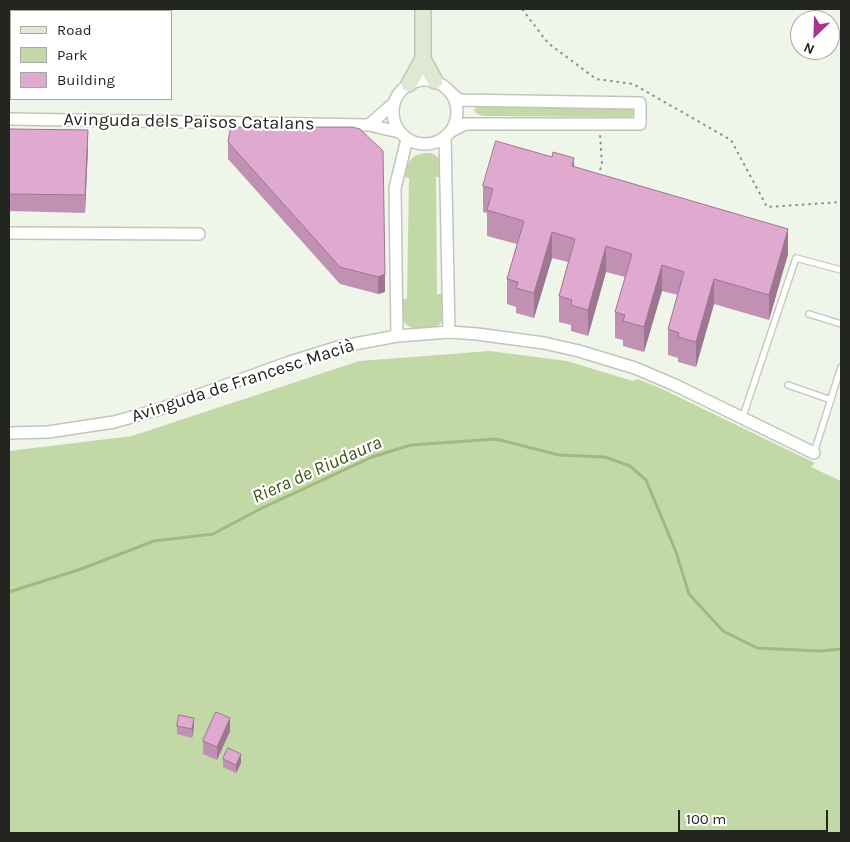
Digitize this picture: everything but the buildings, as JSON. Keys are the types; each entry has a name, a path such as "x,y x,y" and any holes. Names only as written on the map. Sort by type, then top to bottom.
{"street":[{"path":"423,9 423,59 435,82"},
{"path":"409,84 423,59"},
{"path":"369,125 393,104 402,89 409,84 422,80 435,82 459,100 640,103 640,124 465,124 433,144 424,145 403,136 394,124 393,104"},
{"path":"449,91 454,98 457,116 448,135 449,332"},
{"name":"Avinguda dels Països Catalans","path":"9,119 369,125 403,136"},
{"path":"397,336 395,188 403,136"},
{"path":"9,233 199,234"},
{"name":"Avinguda de Francesc Macià","path":"9,433 48,432 114,422 160,409 286,363 338,347 397,336 449,332 544,342 635,368 675,385 814,453"}],"lane":[{"path":"742,418 796,258 841,270"},
{"path":"809,314 841,324"},
{"path":"814,453 841,367"},
{"path":"788,385 831,400"}],"path":[{"path":"522,9 548,43 596,79 633,84 731,140 767,207 841,202"},
{"path":"596,181 602,164 599,124"}],"green space":[{"path":"479,104 629,106 634,109 635,115 630,117 483,116 477,114 474,110"},
{"path":"431,153 438,157 442,169 442,177 436,177 437,294 444,294 444,311 439,325 429,329 417,329 407,325 401,314 401,299 407,299 409,178 402,176 412,158 419,154"},
{"path":"490,351 567,361 633,381 637,379 658,387 815,463 811,467 841,481 841,833 9,833 9,451 132,436 359,361"}],"waterway":[{"name":"Riera de Riudaura","path":"9,592 81,569 154,541 213,534 260,509 372,457 411,445 496,439 559,455 605,457 630,466 646,480 676,552 689,594 723,631 757,648 819,651 841,649"}]}
